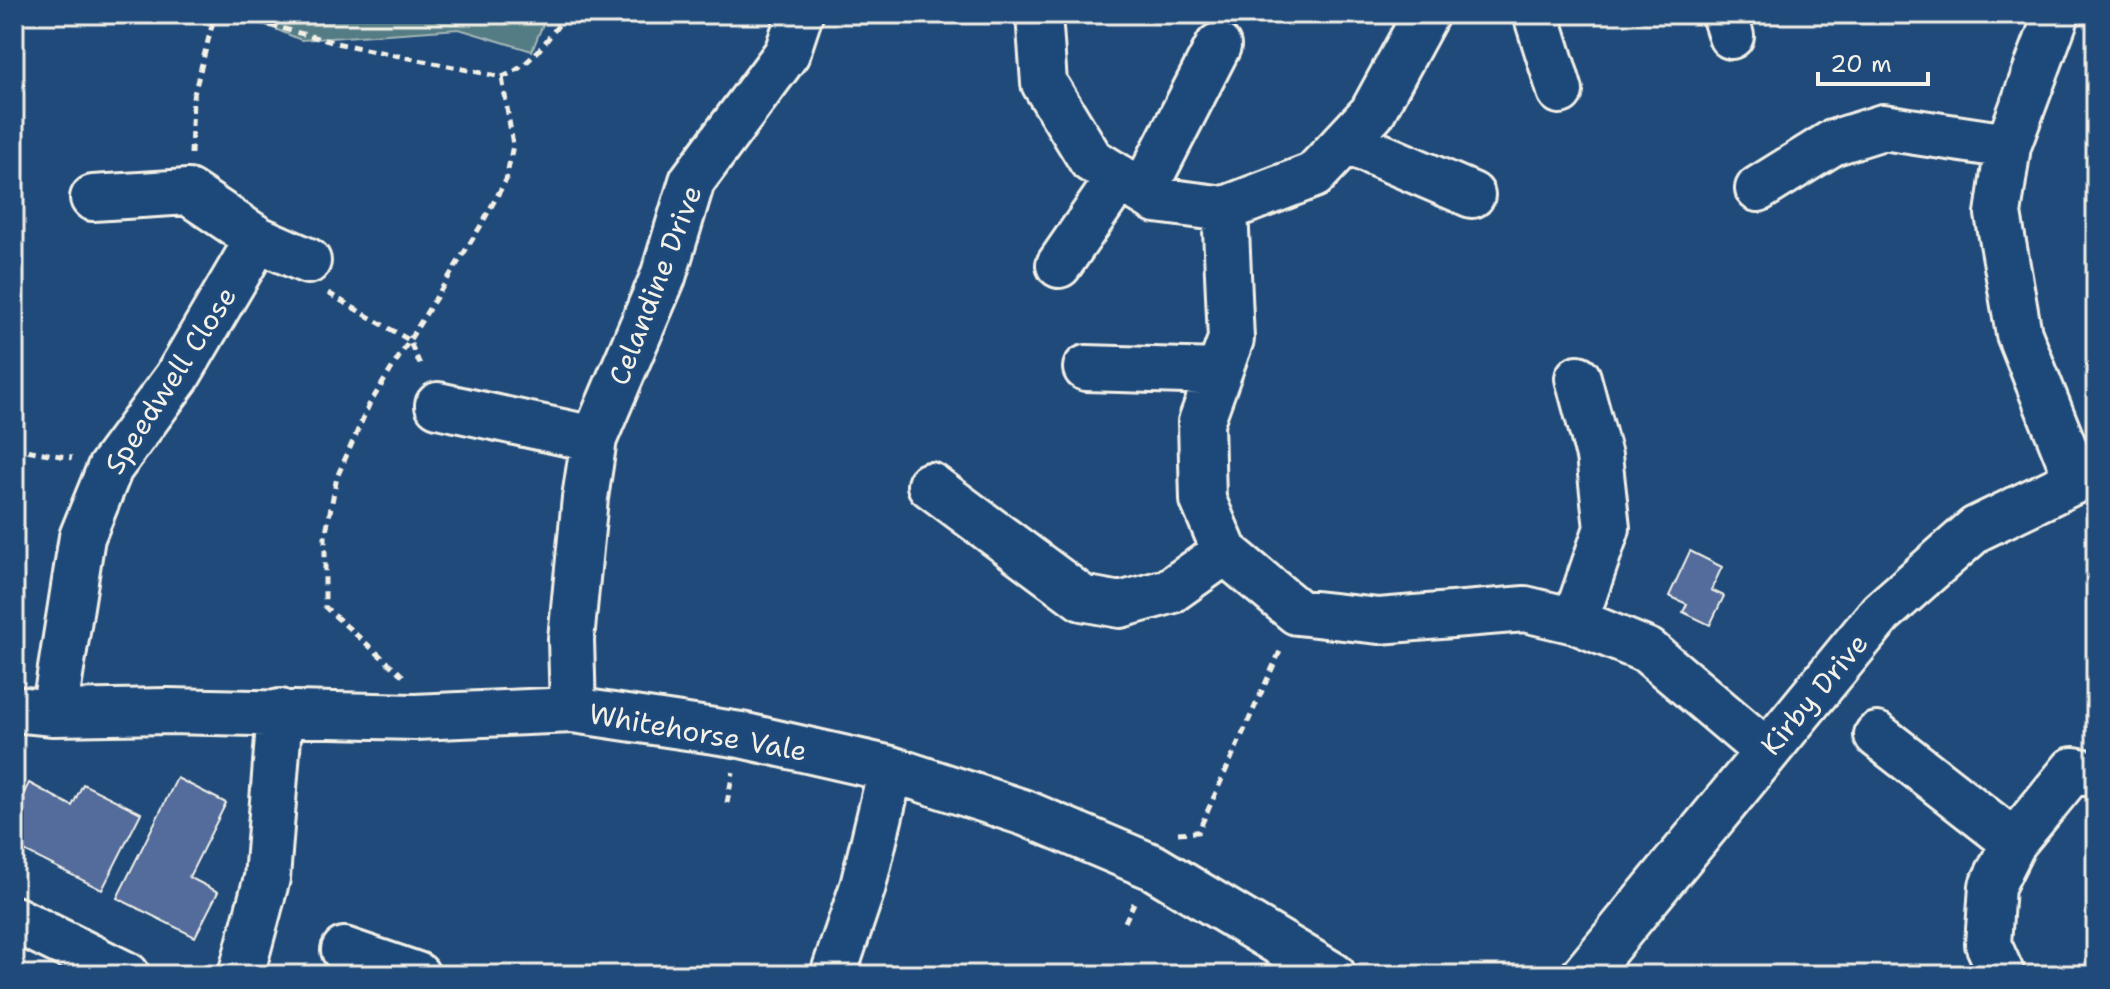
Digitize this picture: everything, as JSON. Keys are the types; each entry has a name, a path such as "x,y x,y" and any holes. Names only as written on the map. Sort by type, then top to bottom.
{"street":[{"name":"Celandine Drive","path":"573,710 571,639 594,439 663,277 692,181 787,53 800,14"},
{"path":"1039,14 1044,83 1091,160 1156,200 1225,209 1314,175 1372,113 1426,14"},
{"path":"1536,14 1560,91"},
{"path":"2057,14 2008,146 1998,214 2019,334 2086,478"},
{"path":"1059,265 1131,185 1218,46"},
{"path":"1758,189 1832,143 1883,127 2008,146"},
{"path":"1346,141 1472,195"},
{"path":"93,198 188,192 258,239 308,261"},
{"path":"1225,209 1231,339 1201,422 1203,500 1225,552 1297,612 1379,621 1525,609 1575,621 1648,651 1766,751"},
{"name":"Speedwell Close","path":"34,711 82,537 110,468 177,377 258,239"},
{"path":"1086,368 1219,372"},
{"path":"1575,621 1607,528 1599,456 1578,378"},
{"path":"438,405 594,439"},
{"name":"Kirby Drive","path":"1584,975 1881,613 1976,529 2086,478"},
{"path":"930,485 1082,598 1120,605 1170,591 1225,552"},
{"name":"Whitehorse Vale","path":"34,711 280,712 415,717 573,710 741,735 891,769 1025,813 1153,867 1333,975"},
{"path":"241,975 267,878 280,712"},
{"path":"1877,735 2014,842"},
{"path":"833,975 863,886 891,769"},
{"path":"2002,975 1988,944 1992,886 2014,842 2085,772"},
{"path":"14,919 127,975"},
{"path":"344,950 414,974"}],"path":[{"path":"188,192 193,98 215,14"},
{"path":"229,14 336,43 502,77 543,47 566,14"},
{"path":"308,261 307,281 409,340"},
{"path":"14,448 51,453 110,468"},
{"path":"1173,833 1198,832 1297,612"},
{"path":"727,803 736,759"},
{"path":"1125,922 1140,892"}],"green space":[{"path":"240,14 547,14 532,51 459,29 301,40"}],"building":[{"path":"1690,551 1722,567 1711,590 1724,596 1710,625 1683,612 1687,604 1669,596"},
{"path":"177,778 226,803 189,877 218,892 195,937 117,898"},
{"path":"29,783 72,806 83,784 141,813 102,890 14,846 14,812"}]}
